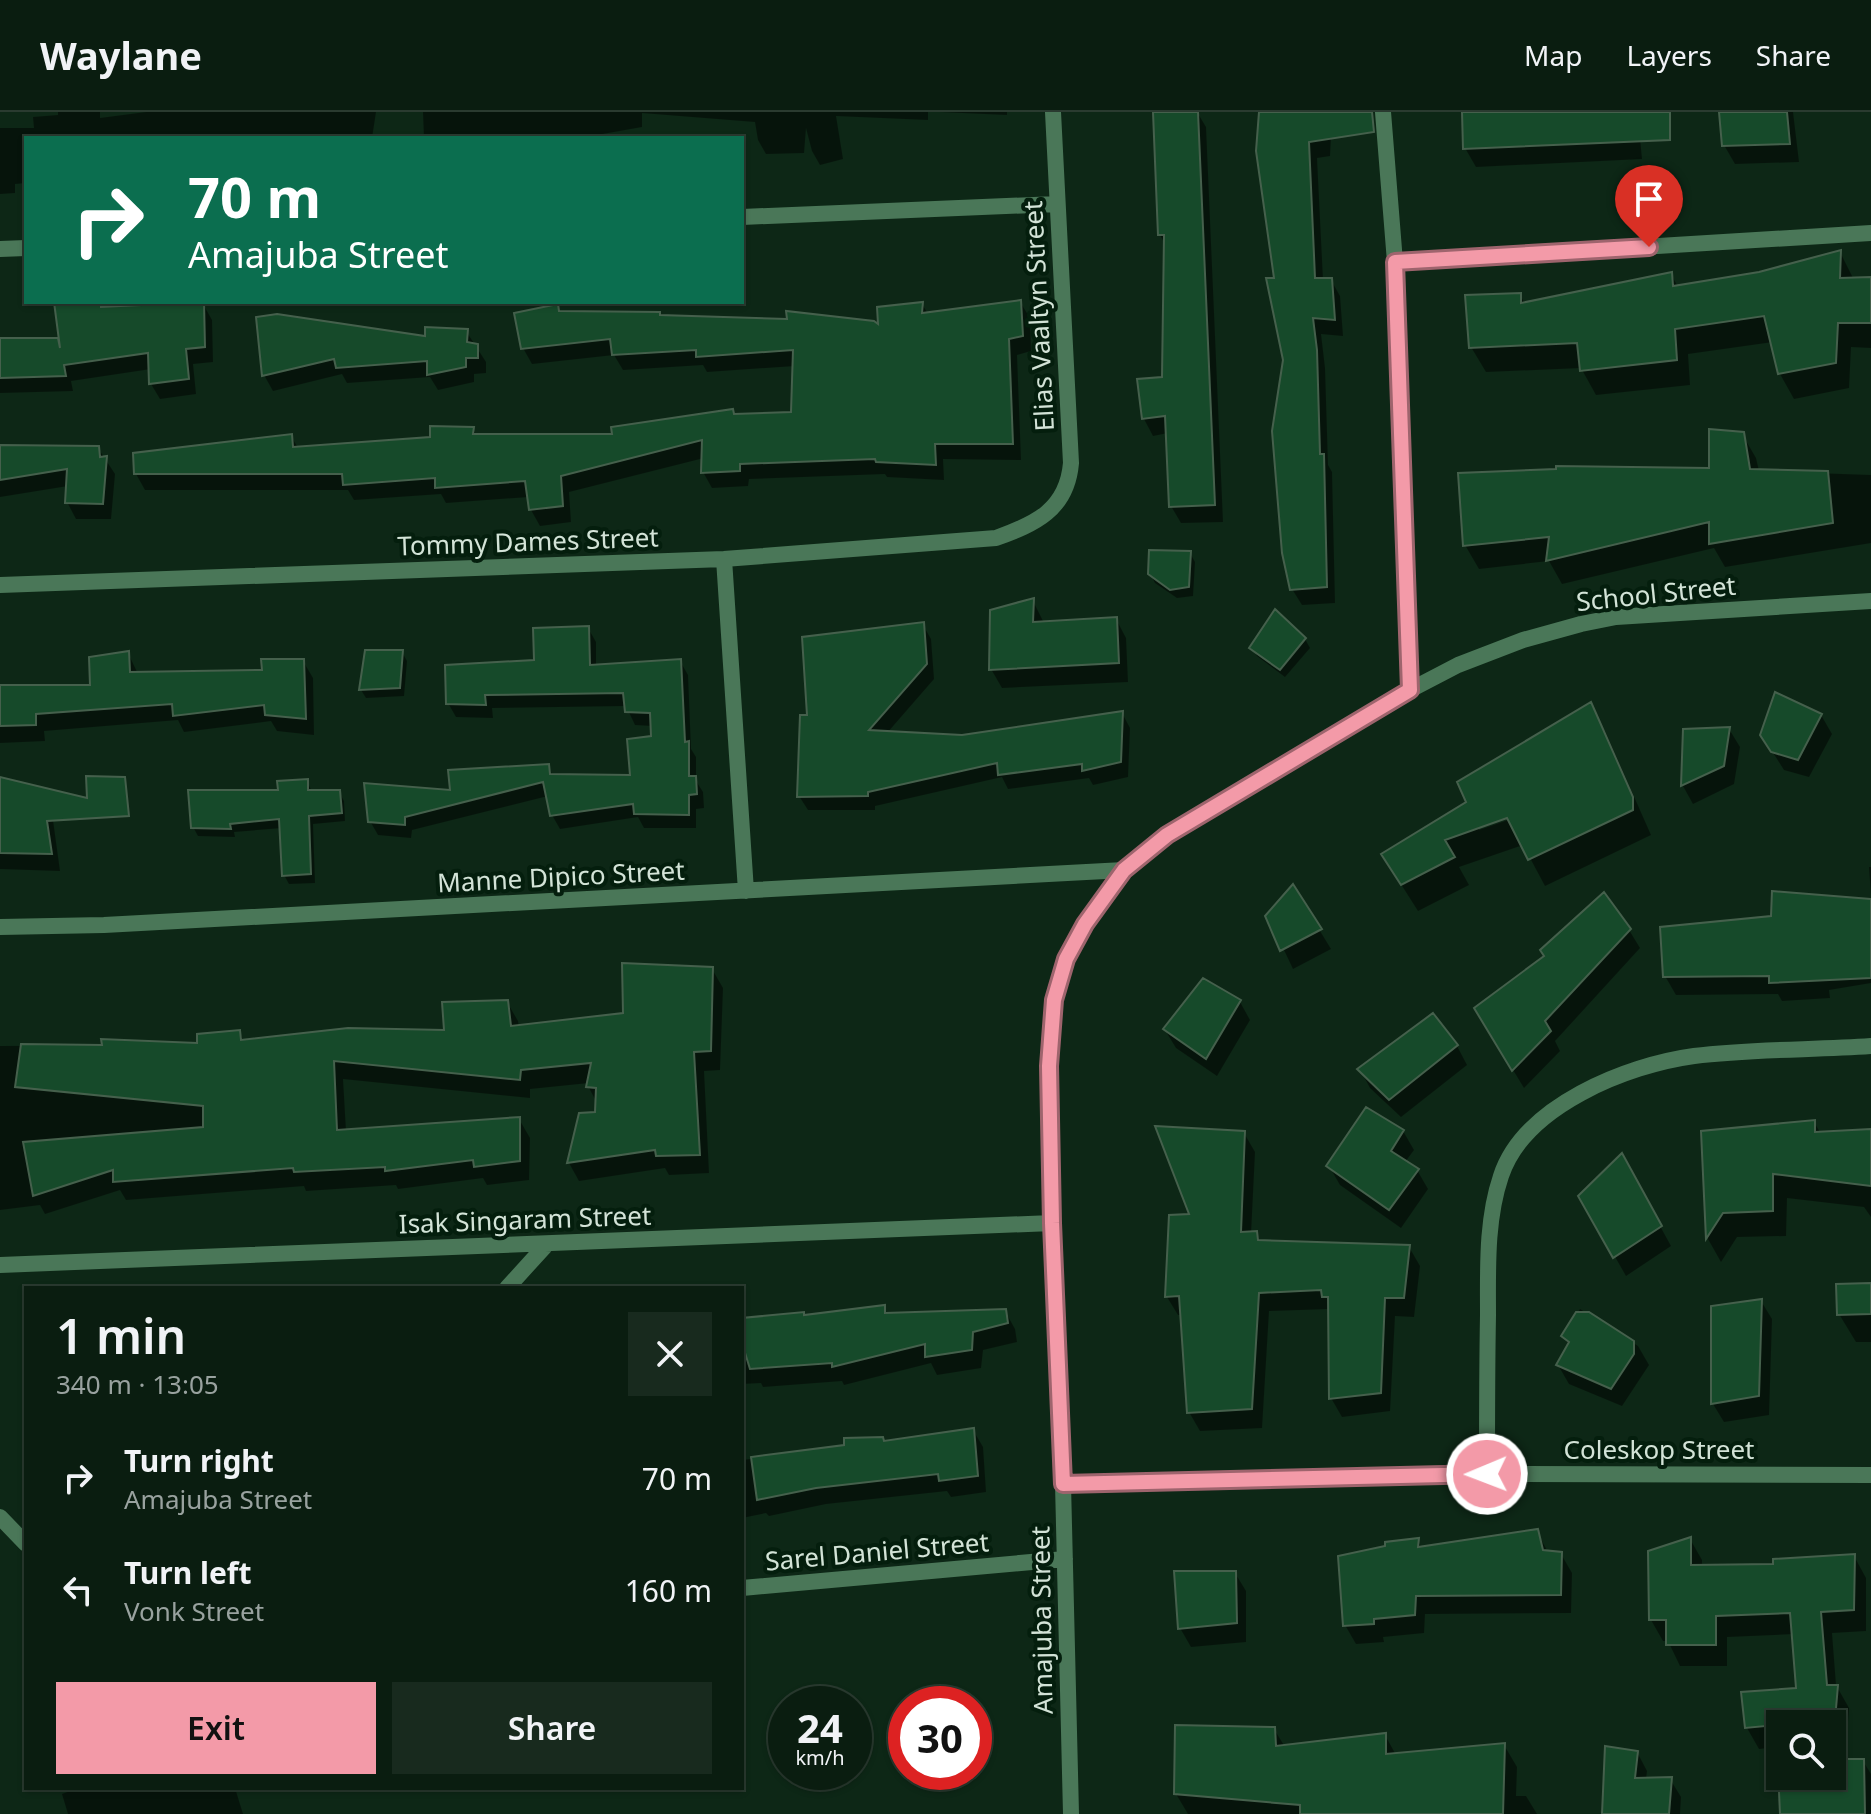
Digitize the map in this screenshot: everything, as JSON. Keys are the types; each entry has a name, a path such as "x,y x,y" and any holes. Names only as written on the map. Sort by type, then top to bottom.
{"street":[{"name":"Elias Vaaltyn Street","path":"1049,511 1064,493 1071,463 1053,112"},
{"path":"1383,112 1395,262 1410,690"},
{"path":"744,217 1057,204"},
{"path":"1395,262 1871,233"},
{"path":"0,249 24,248"},
{"name":"Tommy Dames Street","path":"0,585 724,559 996,538 1030,526 1049,511"},
{"path":"724,559 746,891"},
{"name":"School Street","path":"1410,690 1458,665 1523,640 1604,619 1653,613 1871,601"},
{"name":"Amajuba Street","path":"1071,1814 1049,1066 1054,1000 1066,959 1085,924 1124,870 1167,835 1410,690"},
{"name":"Manne Dipico Street","path":"0,927 104,925 1124,870"},
{"path":"1487,1474 1491,1219 1501,1174 1511,1153 1528,1131 1572,1099 1652,1064 1695,1056 1871,1046"},
{"name":"Isak Singaram Street","path":"0,1265 1052,1223"},
{"path":"509,1286 547,1244"},
{"name":"Coleskop Street","path":"1063,1484 1487,1474 1871,1475"},
{"path":"0,1517 24,1542"},
{"name":"Sarel Daniel Street","path":"744,1588 1065,1559"}],"building":[{"path":"1153,112 1198,112 1215,505 1169,507 1165,416 1142,419 1137,379 1162,377 1164,235 1158,235"},
{"path":"1259,112 1372,112 1374,132 1309,142 1315,278 1332,278 1335,320 1313,318 1320,454 1324,454 1327,587 1290,590 1282,553 1272,431 1283,360 1266,278 1274,278 1256,151"},
{"path":"1462,112 1670,112 1670,140 1463,149"},
{"path":"1719,112 1787,112 1790,144 1722,146"},
{"path":"1841,250 1840,278 1871,277 1871,323 1838,323 1836,363 1778,374 1764,316 1675,329 1677,360 1580,371 1577,343 1469,348 1465,295 1521,293 1521,303 1672,272 1673,286 1759,272"},
{"path":"1021,300 1023,336 1009,339 1013,444 935,444 936,465 876,462 875,459 740,464 740,471 701,473 702,440 561,476 563,506 529,510 525,481 435,488 435,478 343,485 342,474 134,474 133,453 292,434 293,447 430,437 430,426 474,427 473,434 612,434 611,427 733,409 734,414 791,412 793,350 696,357 696,350 612,355 610,339 521,349 514,313 558,304 559,311 660,312 660,315 787,319 786,311 874,321 878,324 877,307 923,302 922,313"},
{"path":"54,304 101,304 101,307 204,304 205,347 186,349 189,379 149,384 148,353 64,365 66,376 0,378 0,338 58,338 60,348"},
{"path":"277,314 425,336 425,327 468,329 467,342 478,344 478,358 466,358 466,367 427,375 427,361 336,368 334,359 262,376 256,317"},
{"path":"1709,429 1744,432 1750,469 1828,471 1833,523 1709,544 1709,522 1546,561 1549,537 1463,546 1458,473 1556,469 1556,466 1709,468"},
{"path":"0,445 99,446 100,457 107,456 103,504 65,503 67,469 0,480"},
{"path":"1149,550 1191,551 1189,587 1170,590 1148,574"},
{"path":"1034,598 1033,622 1117,617 1119,663 989,670 990,610"},
{"path":"1275,609 1306,638 1280,670 1249,648"},
{"path":"924,622 927,664 869,730 962,735 1123,711 1121,762 1082,771 1082,764 998,775 997,763 868,792 868,796 797,797 800,715 807,715 802,637"},
{"path":"589,626 590,665 681,659 689,776 696,776 697,794 689,795 689,815 634,814 633,804 550,816 543,782 405,817 405,825 368,822 364,783 450,790 448,770 549,764 550,774 630,775 627,739 651,736 650,713 625,712 623,693 485,695 486,705 446,704 445,665 534,660 533,628"},
{"path":"365,650 403,650 400,688 359,690"},
{"path":"129,651 130,672 262,670 261,659 304,659 306,719 265,715 264,705 173,716 172,704 36,714 36,725 0,726 0,685 90,685 89,657"},
{"path":"1775,692 1822,714 1798,760 1771,752 1760,735"},
{"path":"1591,702 1633,797 1633,810 1528,860 1507,818 1445,840 1455,857 1401,885 1381,854 1466,802 1457,782"},
{"path":"1730,727 1724,766 1681,786 1683,729"},
{"path":"86,776 125,777 129,816 47,821 52,854 0,853 0,777 87,798"},
{"path":"308,779 308,790 340,790 342,813 309,816 311,874 282,876 279,819 230,824 231,829 191,828 188,790 278,790 277,781"},
{"path":"1293,884 1322,929 1280,951 1265,916"},
{"path":"1772,891 1871,899 1871,978 1769,983 1769,976 1663,977 1660,927 1771,916"},
{"path":"1604,892 1631,929 1545,1021 1551,1031 1512,1071 1474,1008 1544,956 1540,950"},
{"path":"622,963 713,967 711,1051 694,1052 700,1155 656,1156 655,1150 567,1163 579,1113 595,1112 596,1088 586,1087 591,1063 521,1070 520,1080 334,1061 337,1130 520,1117 520,1161 474,1167 473,1160 385,1171 385,1167 294,1172 293,1168 113,1182 113,1170 33,1196 23,1142 203,1127 203,1106 15,1087 21,1044 102,1045 101,1039 197,1043 197,1034 240,1030 241,1040 348,1028 444,1030 442,1002 508,1000 511,1026 623,1013"},
{"path":"1203,978 1241,1000 1206,1059 1163,1029"},
{"path":"1433,1013 1458,1045 1389,1100 1357,1069"},
{"path":"1366,1107 1404,1130 1391,1151 1419,1169 1389,1210 1326,1166"},
{"path":"1815,1120 1815,1132 1871,1129 1871,1186 1773,1174 1773,1211 1723,1213 1706,1239 1701,1131"},
{"path":"1155,1126 1245,1131 1241,1232 1257,1231 1258,1240 1410,1245 1404,1298 1385,1298 1381,1393 1329,1399 1328,1297 1322,1297 1321,1290 1259,1293 1252,1409 1187,1413 1179,1296 1165,1297 1169,1215 1189,1214"},
{"path":"1622,1153 1662,1226 1613,1258 1578,1196"},
{"path":"1871,1283 1871,1314 1837,1315 1836,1284"},
{"path":"1762,1299 1759,1396 1711,1404 1711,1306"},
{"path":"885,1305 885,1313 1006,1309 1008,1323 973,1332 972,1350 925,1357 925,1344 832,1367 832,1363 750,1369 744,1350 744,1318 804,1312 804,1315"},
{"path":"1576,1312 1589,1312 1634,1341 1634,1354 1611,1389 1556,1365 1569,1342 1561,1336"},
{"path":"974,1428 978,1476 939,1481 938,1474 816,1488 757,1500 751,1457 844,1445 844,1438 883,1437 884,1441"},
{"path":"1538,1529 1543,1550 1562,1552 1561,1595 1416,1596 1415,1615 1374,1619 1374,1624 1343,1626 1338,1556 1385,1546 1385,1542 1419,1538 1418,1547"},
{"path":"1691,1537 1691,1565 1773,1564 1773,1559 1855,1554 1854,1610 1821,1612 1827,1685 1838,1685 1836,1710 1766,1710 1766,1726 1745,1728 1741,1692 1796,1688 1790,1613 1716,1616 1716,1645 1666,1645 1666,1620 1649,1620 1648,1551"},
{"path":"1174,1571 1236,1571 1237,1623 1178,1629"},
{"path":"1175,1725 1275,1727 1276,1746 1386,1733 1386,1754 1505,1743 1503,1814 1300,1814 1300,1805 1174,1794"},
{"path":"1605,1746 1638,1751 1635,1778 1672,1777 1669,1814 1602,1814"},
{"path":"1846,1759 1864,1759 1865,1814 1780,1814 1779,1790 1846,1790"}],"route":[{"path":"1487,1474 1063,1484 1049,1066 1054,1000 1066,959 1085,924 1124,870 1167,835 1410,690 1395,262 1649,247"}]}
